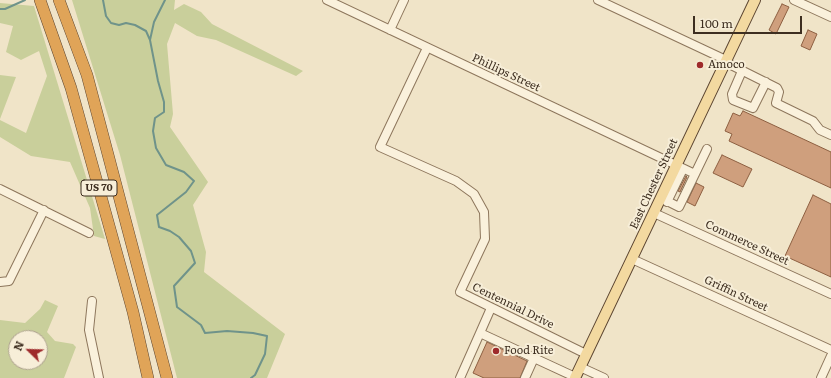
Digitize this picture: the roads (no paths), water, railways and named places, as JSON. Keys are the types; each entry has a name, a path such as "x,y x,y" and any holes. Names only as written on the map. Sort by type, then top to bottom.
{"highway":[{"name":"US 70","path":"40,0 71,88 133,312 148,378"},
{"name":"US 70","path":"59,0 87,74 167,378"}],"main road":[{"name":"East Chester Street","path":"575,378 654,213 664,200 755,0"}],"street":[{"name":"Phillips Street","path":"327,0 695,174"},
{"path":"390,30 404,0"},
{"path":"598,0 726,61 742,71 779,89 776,103 813,121 820,130 831,135"},
{"path":"799,1 831,17"},
{"name":"Centennial Drive","path":"427,48 380,146 456,181 474,194 484,212 485,240 460,292 586,354"},
{"path":"742,71 732,94 733,100 753,108 766,82"},
{"path":"664,200 679,207 707,149"},
{"path":"0,189 89,234"},
{"path":"0,282 9,281 44,210"},
{"name":"Commerce Street","path":"654,213 831,294"},
{"name":"Griffin Street","path":"632,259 831,350"},
{"path":"92,301 89,330 99,378"},
{"path":"460,378 491,308"},
{"path":"480,332 534,358 561,375 575,378"},
{"path":"821,378 831,356"},
{"path":"525,378 534,358"},
{"path":"580,367 604,378"}],"waterway":[{"path":"0,9 5,9 25,0"},
{"path":"103,0 106,16 111,23 119,25 126,23 135,25 146,31 150,40"},
{"path":"165,0 154,22 150,40 158,81 164,102 164,112 155,118 153,131 156,148 166,165 184,172 194,181 186,192 157,215 159,227 170,231 179,237 191,251 195,263 174,286 177,307 201,325 205,333 227,331 253,333 267,336 265,354 255,375 251,378"}],"place":[{"name":"Amoco","path":"700,65"},
{"name":"Food Rite","path":"496,351"}]}
